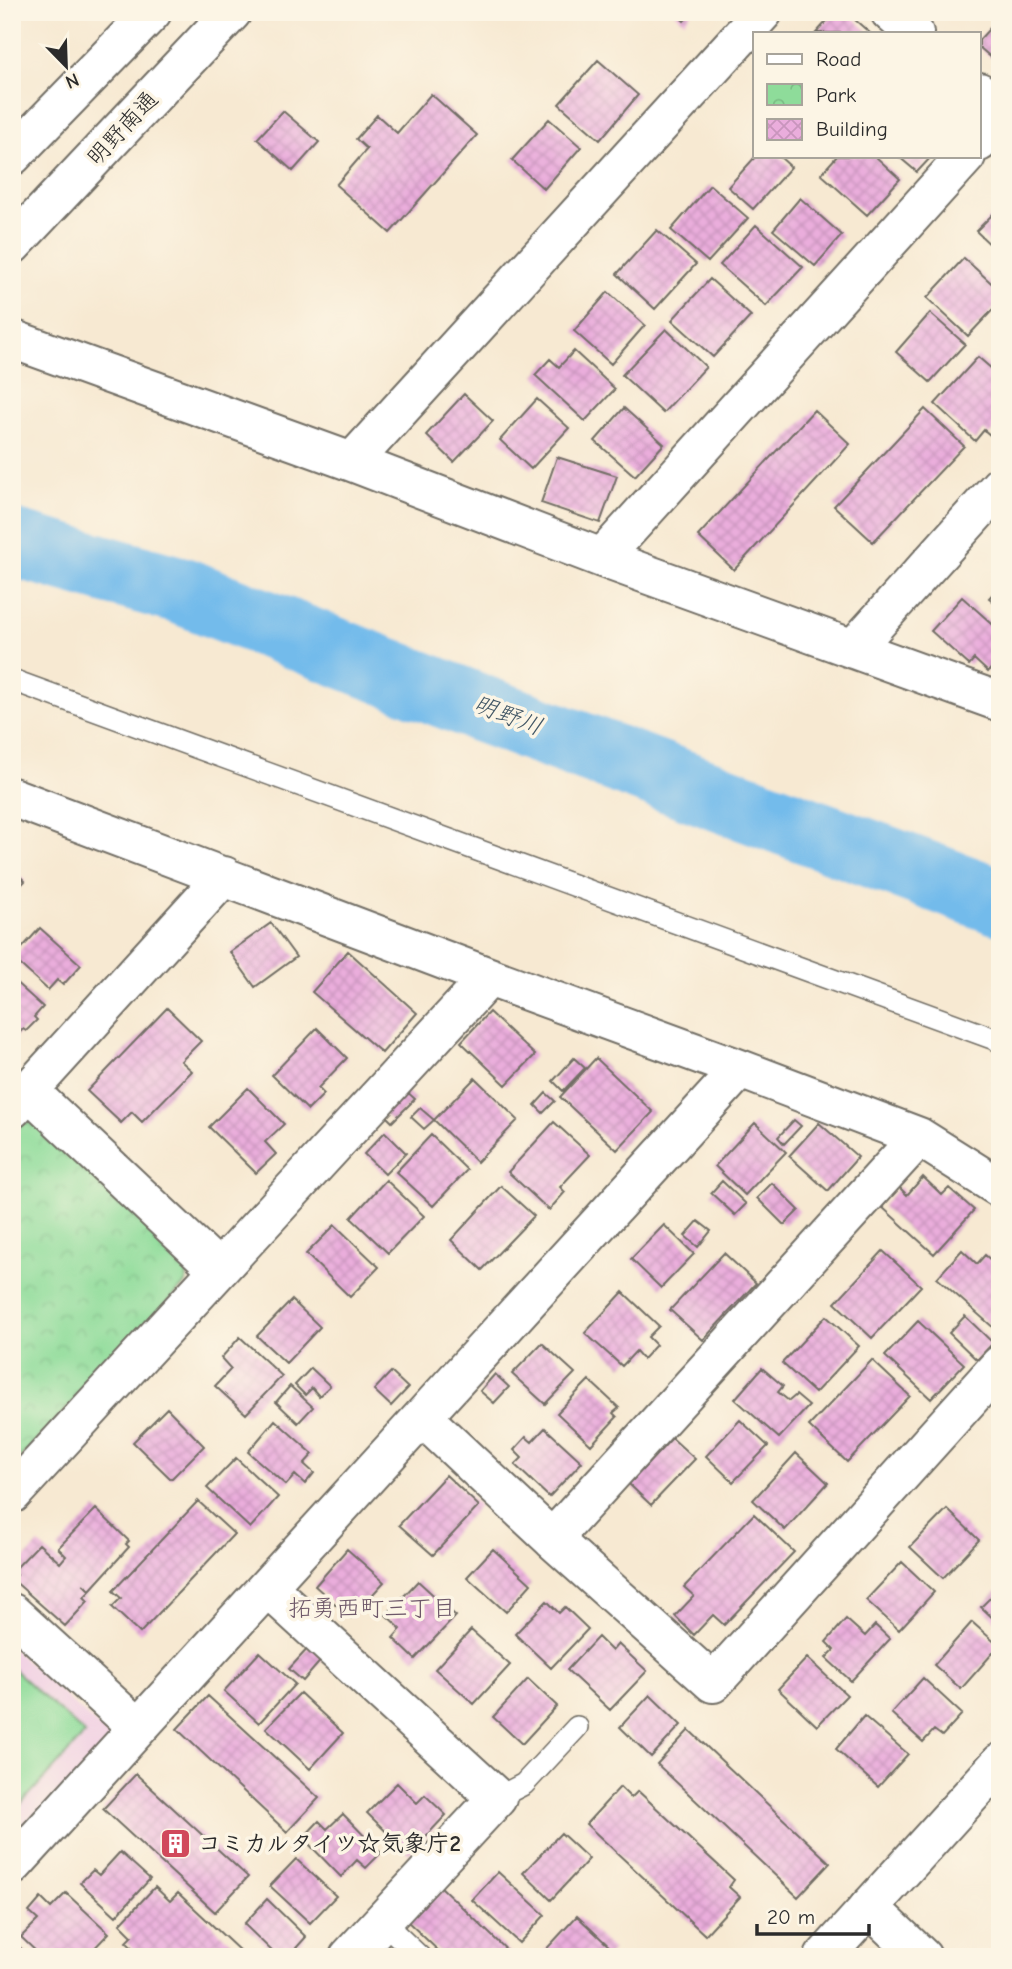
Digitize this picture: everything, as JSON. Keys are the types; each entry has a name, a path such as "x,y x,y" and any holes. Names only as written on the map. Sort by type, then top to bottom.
{"street":[{"path":"12,156 152,12"},
{"name":"明野南通","path":"12,245 232,12"},
{"path":"352,462 763,12"},
{"path":"890,12 913,32"},
{"path":"981,94 1000,111"},
{"path":"981,140 1000,119"},
{"path":"603,558 964,158"},
{"path":"12,339 1000,702"},
{"path":"853,649 1000,486"},
{"path":"12,797 919,1137 1000,1188"},
{"path":"219,1269 21,1100 224,876"},
{"path":"12,1494 489,977"},
{"path":"12,1866 740,1069"},
{"path":"552,1539 919,1137"},
{"path":"422,1417 552,1539 713,1683 1000,1365"},
{"path":"267,1587 497,1798 349,1957"},
{"path":"12,1614 138,1728"},
{"path":"824,1957 1000,1763"},
{"path":"869,1907 922,1957"}],"lane":[{"path":"12,680 1000,1041"},
{"path":"497,1798 524,1784 577,1727"},
{"path":"382,1921 420,1957"}],"shaded area":[{"path":"12,1648 112,1739 12,1847"}],"green space":[{"path":"19,1117 37,1119 189,1262 186,1283 12,1466 12,1125"},
{"path":"12,1668 85,1734 12,1814"}],"building":[{"path":"674,12 692,12 684,21"},
{"path":"835,12 846,12 869,32 817,32"},
{"path":"1000,17 1000,65 981,49 981,38"},
{"path":"598,60 638,95 600,140 559,104"},
{"path":"431,94 477,135 390,233 336,185 367,149 356,139 377,115 397,133"},
{"path":"283,111 319,142 293,171 257,139"},
{"path":"549,119 581,147 544,189 512,160"},
{"path":"754,158 781,158 791,167 753,209 728,187"},
{"path":"835,158 877,158 900,179 867,215 821,174"},
{"path":"900,158 930,158 917,172"},
{"path":"710,185 748,218 708,262 671,230"},
{"path":"800,198 842,235 815,266 773,230"},
{"path":"1000,207 1000,254 976,231"},
{"path":"756,225 803,267 766,306 720,265"},
{"path":"657,230 696,264 655,309 617,274"},
{"path":"964,258 1000,291 1000,302 968,336 927,298"},
{"path":"710,279 751,316 713,357 672,320"},
{"path":"608,292 645,325 611,364 574,331"},
{"path":"930,313 965,344 930,382 896,352"},
{"path":"666,329 706,367 663,413 622,375"},
{"path":"574,351 615,389 585,421 535,375 550,359 559,367"},
{"path":"978,357 1000,376 1000,424 990,435 984,430 975,441 935,404"},
{"path":"464,394 493,421 454,462 426,435"},
{"path":"537,399 569,428 531,469 500,440"},
{"path":"624,408 664,444 635,476 595,441"},
{"path":"925,409 964,446 873,542 834,506"},
{"path":"814,410 850,444 734,570 698,536"},
{"path":"557,457 617,476 600,523 541,503"},
{"path":"1000,586 1000,607 989,598"},
{"path":"962,597 1000,631 1000,658 988,672 974,659 969,665 931,631"},
{"path":"12,869 25,881 12,894"},
{"path":"271,923 296,957 255,987 230,952"},
{"path":"40,928 81,965 63,985 57,980 48,990 13,958"},
{"path":"348,951 417,1013 382,1053 312,992"},
{"path":"12,979 43,1007 34,1017 37,1020 14,1038 12,1036"},
{"path":"167,1008 201,1041 181,1061 192,1071 142,1122 132,1112 121,1123 87,1091"},
{"path":"489,1012 535,1055 506,1085 461,1042"},
{"path":"317,1028 347,1058 318,1088 324,1094 308,1110 272,1075"},
{"path":"574,1058 585,1068 563,1091 553,1081"},
{"path":"596,1058 653,1112 617,1150 560,1097"},
{"path":"475,1078 518,1120 477,1162 434,1120"},
{"path":"248,1088 284,1124 265,1142 276,1154 256,1173 209,1127"},
{"path":"404,1089 415,1099 392,1122 382,1112"},
{"path":"546,1093 555,1101 543,1113 535,1105"},
{"path":"420,1108 434,1120 424,1129 411,1117"},
{"path":"794,1120 801,1126 784,1144 778,1137"},
{"path":"554,1122 590,1155 560,1187 565,1192 549,1210 508,1172"},
{"path":"755,1123 786,1152 745,1195 715,1166"},
{"path":"819,1123 858,1157 828,1191 789,1156"},
{"path":"385,1132 406,1153 385,1174 364,1154"},
{"path":"431,1135 467,1170 433,1206 396,1172"},
{"path":"923,1177 942,1195 949,1188 974,1210 934,1254 882,1207 899,1187 907,1195"},
{"path":"386,1180 424,1216 388,1253 351,1218"},
{"path":"722,1181 746,1204 735,1215 711,1193"},
{"path":"772,1183 799,1210 784,1225 757,1198"},
{"path":"501,1186 534,1216 482,1270 451,1240"},
{"path":"698,1221 711,1231 698,1247 685,1236"},
{"path":"335,1225 379,1267 350,1297 306,1254"},
{"path":"664,1225 694,1254 661,1288 631,1259"},
{"path":"962,1250 977,1264 985,1255 1000,1268 1000,1326 996,1330 937,1278"},
{"path":"883,1251 921,1286 872,1338 835,1303"},
{"path":"724,1253 756,1283 703,1340 670,1310"},
{"path":"623,1292 659,1326 648,1337 656,1345 643,1359 636,1351 622,1366 585,1333"},
{"path":"292,1300 320,1327 286,1363 257,1336"},
{"path":"826,1316 859,1346 815,1393 782,1363"},
{"path":"965,1316 993,1343 977,1360 949,1333"},
{"path":"918,1321 964,1364 931,1399 885,1356"},
{"path":"240,1337 282,1376 246,1414 215,1386 231,1369 221,1358"},
{"path":"542,1343 575,1373 545,1404 512,1374"},
{"path":"872,1360 910,1396 847,1462 809,1426"},
{"path":"311,1368 330,1386 319,1396 312,1388 305,1395 295,1385"},
{"path":"762,1368 783,1386 778,1392 789,1401 796,1395 809,1406 779,1438 735,1399"},
{"path":"391,1372 408,1388 391,1406 374,1390"},
{"path":"495,1374 509,1387 494,1403 480,1391"},
{"path":"589,1380 619,1408 613,1413 617,1417 591,1445 557,1413"},
{"path":"290,1386 313,1407 298,1423 276,1402"},
{"path":"167,1408 204,1446 171,1479 133,1442"},
{"path":"275,1420 313,1454 304,1464 314,1473 305,1484 295,1475 286,1485 248,1452"},
{"path":"740,1420 768,1446 733,1482 706,1456"},
{"path":"545,1428 582,1462 549,1497 515,1465 522,1458 514,1450 526,1437 532,1442"},
{"path":"672,1438 695,1459 651,1505 629,1484"},
{"path":"796,1453 828,1483 785,1530 753,1500"},
{"path":"236,1458 278,1497 250,1528 207,1488"},
{"path":"446,1475 479,1506 433,1555 399,1525"},
{"path":"198,1501 234,1534 140,1633 112,1607 121,1598 113,1591"},
{"path":"96,1509 129,1541 126,1544 129,1547 90,1590 83,1584 90,1591 84,1597 88,1601 65,1626 13,1580 17,1575 13,1571 39,1544 60,1563 66,1556 58,1548"},
{"path":"947,1509 979,1540 943,1578 910,1547"},
{"path":"754,1514 794,1552 724,1625 713,1615 694,1635 675,1616 694,1596 684,1587"},
{"path":"347,1549 384,1582 351,1618 315,1586"},
{"path":"493,1549 531,1584 506,1612 467,1577"},
{"path":"902,1562 934,1592 899,1630 866,1600"},
{"path":"418,1581 456,1616 415,1659 393,1638 401,1629 386,1615"},
{"path":"1000,1588 1000,1625 981,1607"},
{"path":"547,1601 559,1613 565,1607 588,1629 551,1668 515,1634"},
{"path":"846,1619 865,1636 875,1625 890,1639 851,1681 826,1658 834,1650 826,1642"},
{"path":"972,1622 999,1646 961,1689 934,1665"},
{"path":"471,1630 510,1665 474,1704 435,1669"},
{"path":"598,1637 612,1651 618,1644 647,1671 610,1710 567,1670"},
{"path":"310,1646 323,1658 303,1681 289,1669"},
{"path":"260,1652 295,1684 259,1723 224,1691"},
{"path":"807,1658 847,1695 817,1726 778,1689"},
{"path":"923,1678 962,1714 942,1736 934,1730 923,1742 891,1713"},
{"path":"528,1679 557,1706 522,1744 493,1717"},
{"path":"300,1693 343,1733 310,1769 266,1728"},
{"path":"650,1695 681,1725 651,1757 620,1727"},
{"path":"208,1696 319,1798 287,1832 177,1729"},
{"path":"864,1716 908,1754 878,1787 836,1749"},
{"path":"689,1730 830,1863 798,1897 657,1764"},
{"name":"コミカルタイツ☆気象庁2","path":"136,1774 248,1877 215,1912 103,1809"},
{"path":"397,1783 417,1803 425,1795 446,1815 409,1854 367,1813"},
{"path":"620,1787 631,1798 638,1791 734,1880 729,1887 740,1897 705,1935 586,1824"},
{"path":"343,1814 381,1853 366,1868 357,1860 341,1877 303,1838 319,1821 327,1829"},
{"path":"561,1833 589,1859 551,1900 523,1873"},
{"path":"120,1852 150,1879 116,1916 80,1883 93,1870 99,1875"},
{"path":"296,1859 336,1896 310,1923 270,1886"},
{"path":"498,1872 545,1915 519,1943 472,1900"},
{"path":"439,1885 514,1957 445,1957 406,1920"},
{"path":"155,1887 170,1901 178,1893 241,1952 236,1957 219,1957 214,1953 211,1957 135,1957 138,1953 126,1942 132,1936 120,1924"},
{"path":"66,1893 109,1933 86,1957 42,1957 21,1937 38,1920 29,1912 41,1898 51,1908"},
{"path":"267,1899 306,1937 288,1957 278,1957 244,1924"},
{"path":"577,1916 613,1950 606,1957 539,1957"},
{"path":"12,1940 30,1957 12,1957"}],"waterway":[{"name":"明野川","path":"12,543 182,591 482,709 1000,902"}],"place":[{"name":"コミカルタイツ☆気象庁2","path":"175,1843"}],"district":[{"name":"拓勇西町三丁目","path":"372,1608"}]}
